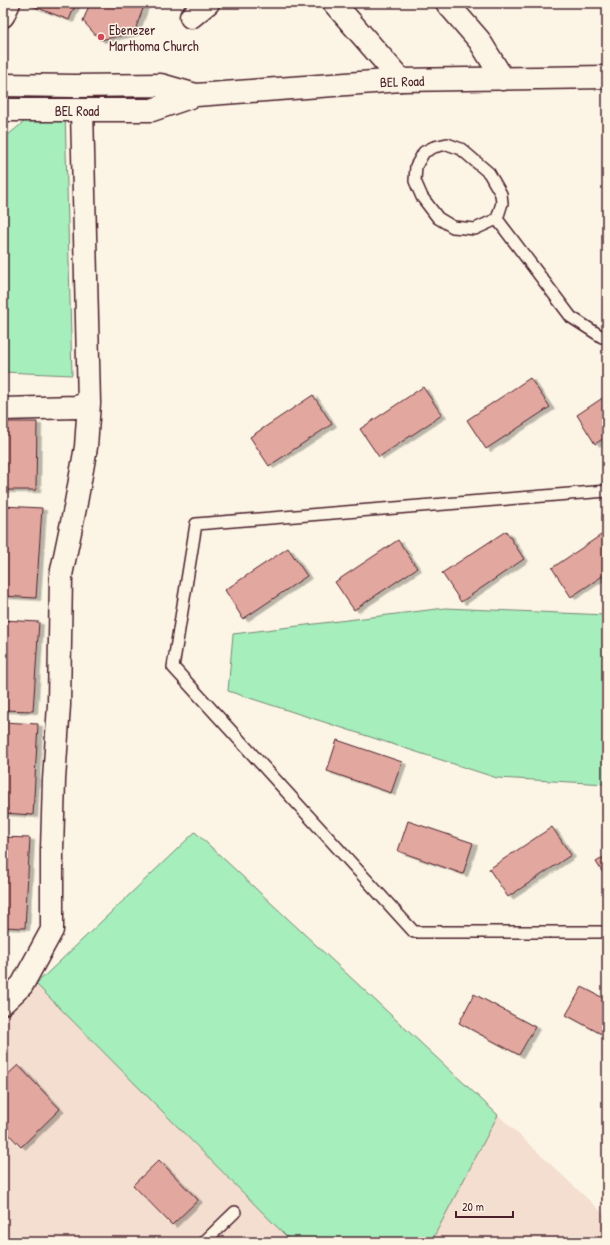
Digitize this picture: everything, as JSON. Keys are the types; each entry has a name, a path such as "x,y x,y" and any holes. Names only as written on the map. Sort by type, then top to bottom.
{"street":[{"path":"3,16 9,3"},
{"path":"191,17 208,3"},
{"path":"334,3 401,80"},
{"path":"447,3 479,40 503,79"},
{"name":"BEL Road","path":"3,110 152,110 196,95 401,80 607,77"},
{"name":"BEL Road","path":"3,85 161,85 196,95"},
{"path":"3,1004 22,985 52,930 52,842 59,705 61,576 86,448 77,110"},
{"path":"3,409 84,411"},
{"path":"74,458 73,435 74,432 80,427 84,411"}],"lane":[{"path":"447,144 461,149 475,160 489,173 500,194 502,203 497,219 475,229 453,227 438,218 422,197 415,181 416,166 424,152 434,147 447,144"},
{"path":"497,219 571,317 602,337 607,337"},
{"path":"607,491 196,524 173,667 414,932 607,932"},
{"path":"204,1242 235,1212"}],"shaded area":[{"path":"195,832 607,1217 607,1242 3,1242 3,1015"}],"green space":[{"path":"65,111 72,375 3,372 3,139 35,113"},
{"path":"445,608 607,615 607,784 497,778 228,691 233,634"},
{"path":"195,832 498,1115 431,1242 292,1242 36,984"}],"building":[{"path":"25,3 76,3 69,20"},
{"path":"90,3 145,3 134,33 100,40 83,21"},
{"path":"530,378 550,407 486,449 467,420"},
{"path":"423,387 442,415 379,457 360,429"},
{"path":"313,395 332,424 269,466 250,437"},
{"path":"607,395 607,436 595,444 577,415"},
{"path":"3,422 37,422 36,490 3,490"},
{"path":"3,506 42,508 36,598 3,596"},
{"path":"506,531 524,559 461,602 442,573"},
{"path":"607,531 607,573 571,597 552,568"},
{"path":"398,540 417,568 354,610 335,582"},
{"path":"288,548 307,576 243,619 225,590"},
{"path":"3,620 39,622 33,711 3,710"},
{"path":"3,722 38,724 33,815 3,813"},
{"path":"337,740 402,762 391,793 327,771"},
{"path":"408,821 473,843 463,874 398,851"},
{"path":"552,827 571,855 508,897 489,869"},
{"path":"3,837 30,838 25,928 3,927"},
{"path":"607,855 607,879 596,862"},
{"path":"582,987 607,1000 607,1037 566,1015"},
{"path":"474,994 535,1027 519,1055 459,1023"},
{"path":"18,1065 60,1109 21,1147 3,1128 3,1079"},
{"path":"159,1160 198,1200 172,1225 133,1185"}],"place":[{"name":"Ebenezer Marthoma Church","path":"101,37"}]}
